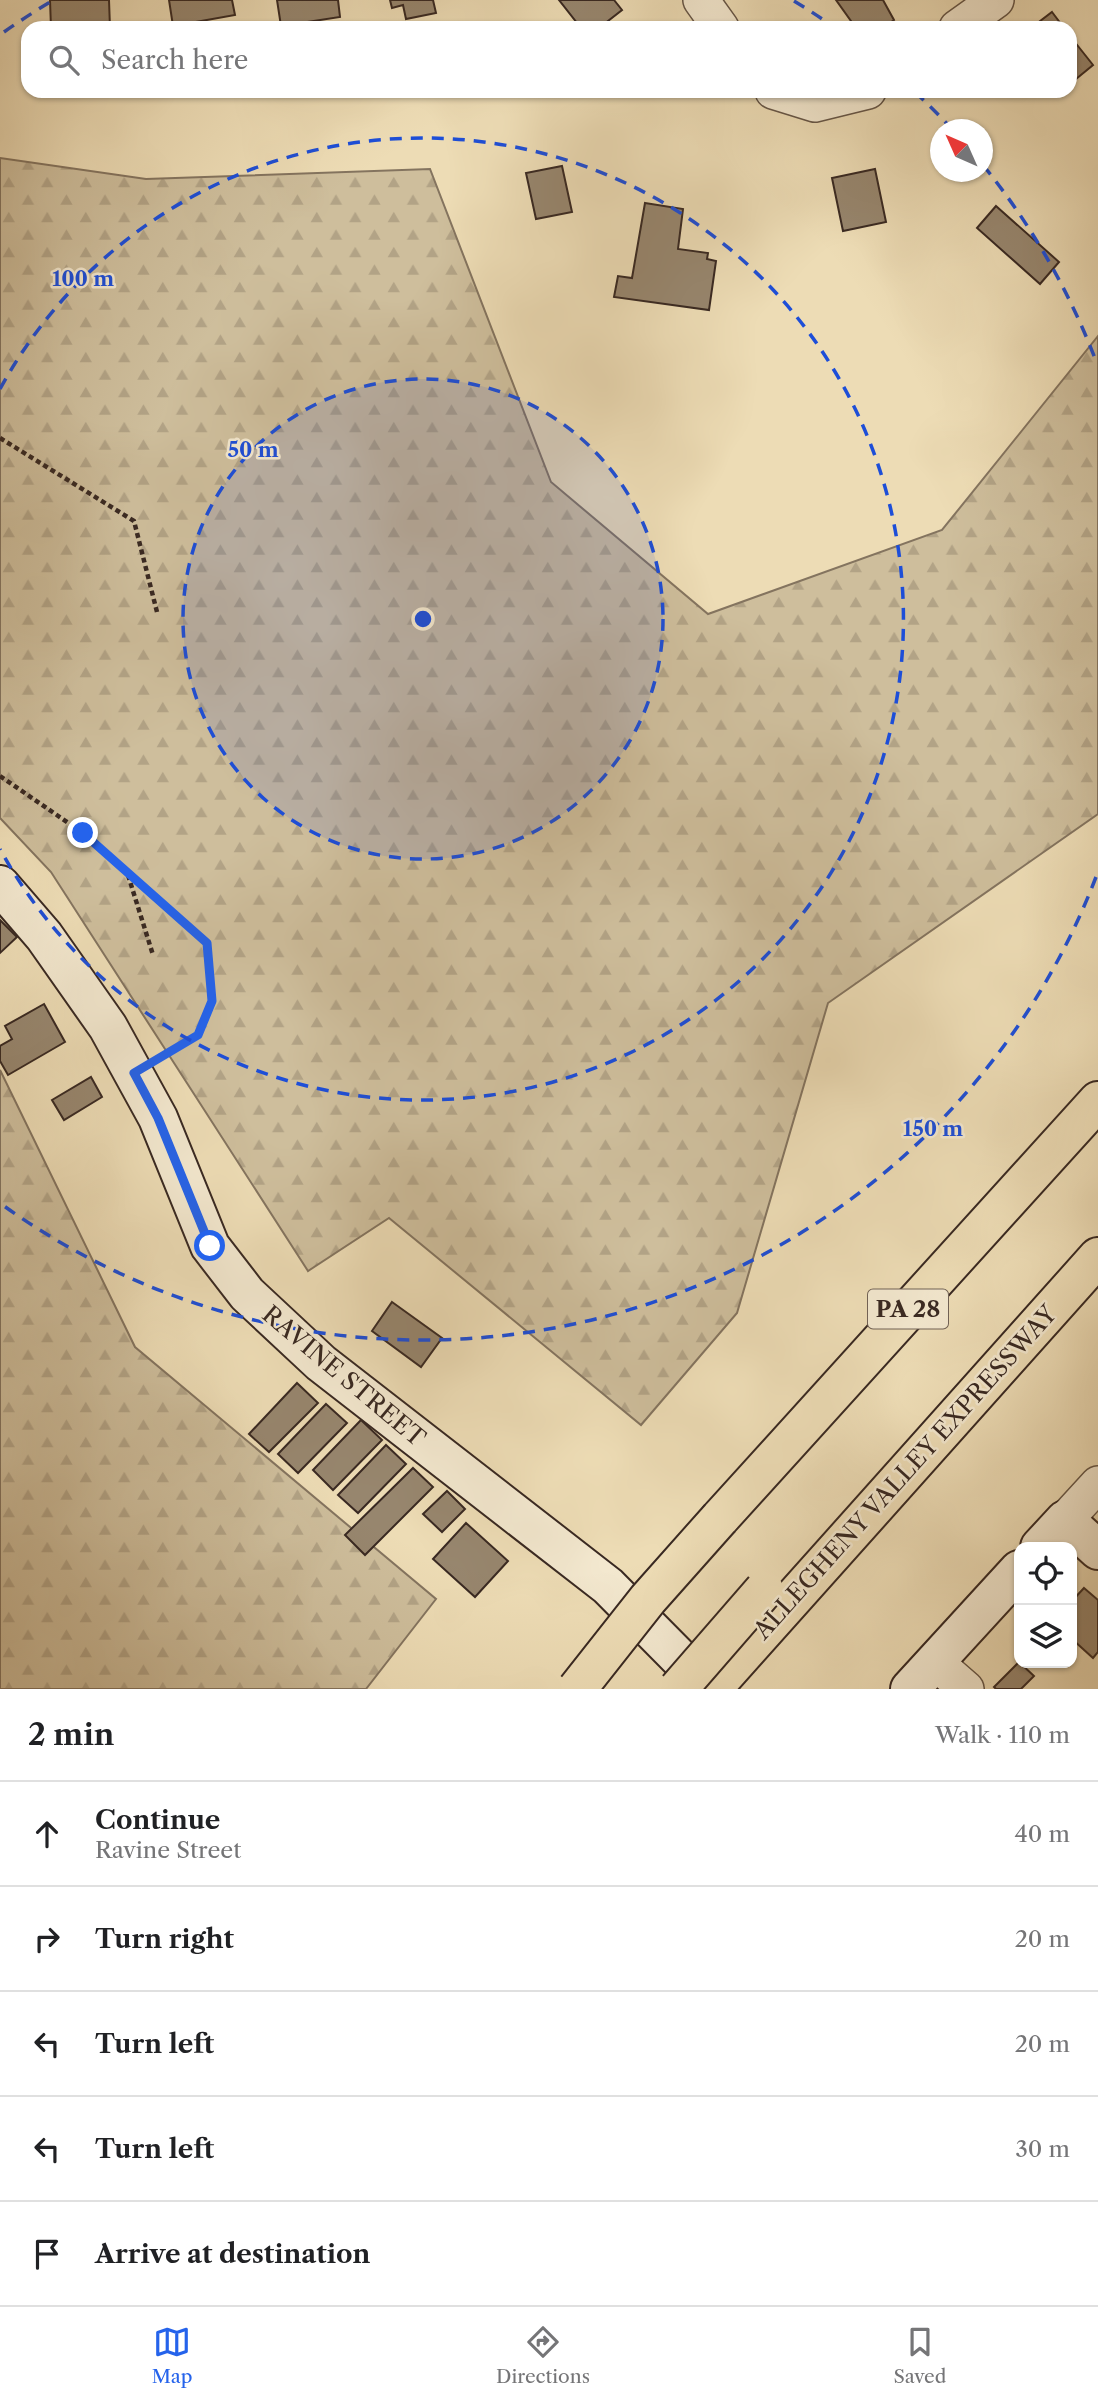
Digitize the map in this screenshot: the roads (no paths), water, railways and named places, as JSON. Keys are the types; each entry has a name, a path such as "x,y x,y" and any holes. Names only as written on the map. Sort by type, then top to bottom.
{"highway":[{"name":"PA 28","path":"577,1689 648,1599 1098,1101"},
{"name":"ALLEGHENY VALLEY EXPRESSWAY","path":"711,1689 774,1598 996,1370 1098,1256"},
{"path":"678,1689 774,1598"}],"street":[{"path":"701,0 715,21"},
{"path":"967,21 996,0"},
{"path":"796,98 816,104 840,98"},
{"name":"RAVINE STREET","path":"0,885 44,936 108,1027 158,1118 210,1246 247,1294 320,1363 608,1586 711,1689"},
{"path":"1098,1484 1052,1534 1098,1550"},
{"path":"966,1689 922,1675 1014,1575"}]}
